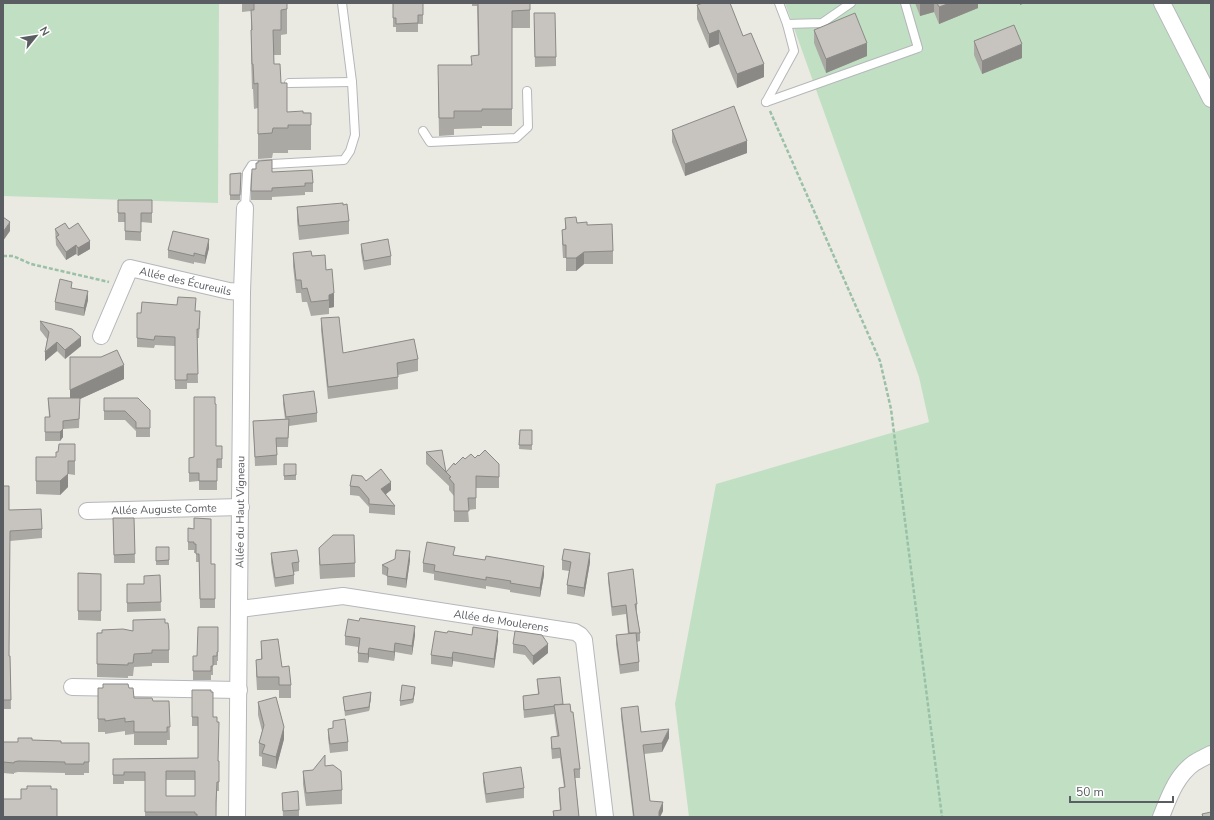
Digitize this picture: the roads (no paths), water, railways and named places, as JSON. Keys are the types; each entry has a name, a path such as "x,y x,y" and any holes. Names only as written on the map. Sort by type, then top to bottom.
{"street":[{"path":"1162,3 1211,99"},
{"name":"Allée du Haut Vigneau","path":"237,817 244,208"},
{"name":"Allée des Écureuils","path":"101,336 130,268 228,292 242,292"},
{"name":"Allée Auguste Comte","path":"87,511 241,508"},
{"name":"Allée de Moulerens","path":"240,610 343,596 580,634 584,640 606,817"},
{"path":"72,687 239,690"},
{"path":"1161,817 1171,790 1182,774 1194,763 1211,754"}],"lane":[{"path":"244,208 247,173 252,165 344,160 350,151 355,135 352,82 342,3"},
{"path":"779,3 787,24 794,51 766,102 918,48 905,3"},
{"path":"787,24 822,23 851,3"},
{"path":"289,82 352,82"},
{"path":"423,131 430,142 516,138 528,127 527,91"}]}
